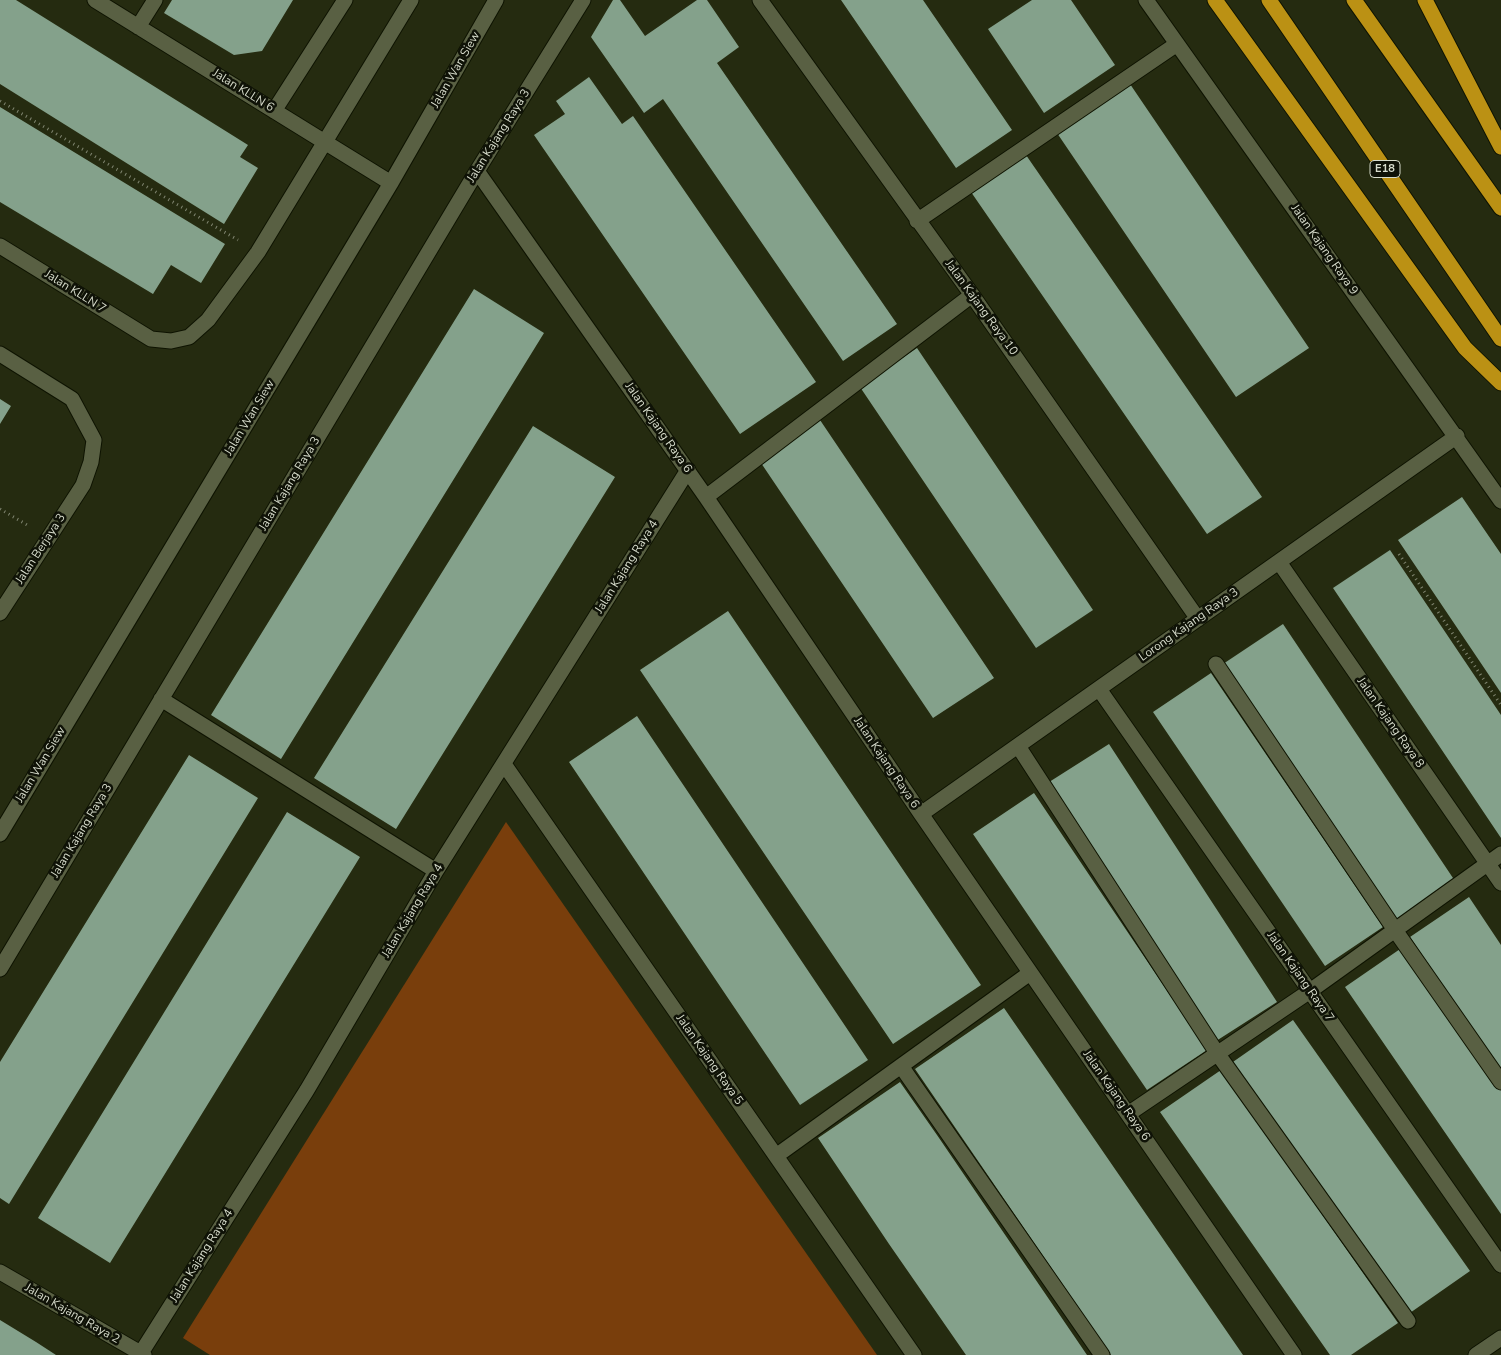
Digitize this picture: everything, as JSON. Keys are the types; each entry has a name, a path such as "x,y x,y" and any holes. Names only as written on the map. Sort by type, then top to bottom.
{"highway":[{"path":"1214,0 1465,348 1501,383"},
{"name":"E18","path":"1269,0 1501,339"},
{"path":"1354,0 1501,208"},
{"path":"1425,0 1501,148"}],"street":[{"name":"Jalan KLLN 6","path":"95,0 391,183"},
{"path":"138,27 155,0"},
{"path":"274,111 345,0"},
{"path":"258,252 326,143 411,0"},
{"name":"Jalan Wan Siew","path":"0,834 391,183 496,0"},
{"name":"Jalan Kajang Raya 3","path":"0,968 477,170 583,0"},
{"name":"Jalan Kajang Raya 10","path":"760,0 972,295 1198,618"},
{"name":"Jalan Kajang Raya 9","path":"1146,0 1457,436 1501,501"},
{"path":"917,221 1177,44"},
{"name":"Jalan Kajang Raya 6","path":"477,170 688,470 921,814 1294,1355"},
{"name":"Jalan KLLN 7","path":"0,246 151,339 171,341 189,337 208,320 258,252"},
{"path":"706,497 972,295"},
{"name":"Jalan Berjaya 3","path":"0,354 72,399 94,440 91,462 83,485 0,613"},
{"name":"Lorong Kajang Raya 3","path":"921,814 1457,436"},
{"name":"Jalan Kajang Raya 4","path":"142,1354 307,1090 436,871 688,470"},
{"name":"Jalan Kajang Raya 8","path":"1278,562 1501,883"},
{"path":"1216,664 1395,930 1501,1082"},
{"name":"Jalan Kajang Raya 7","path":"1099,689 1501,1265"},
{"path":"161,699 436,871"},
{"path":"1018,746 1217,1054 1408,1321"},
{"name":"Jalan Kajang Raya 5","path":"504,764 914,1355"},
{"path":"1128,1114 1310,991 1501,854"},
{"path":"776,1156 1030,973"},
{"path":"901,1066 1102,1355"},
{"name":"Jalan Kajang Raya 2","path":"0,1272 142,1354"},
{"path":"1476,1355 1501,1338"}],"path":[{"path":"0,101 258,252"},
{"path":"0,509 48,538"},
{"path":"1399,554 1501,706"}],"shaded area":[{"path":"506,822 877,1355 210,1355 183,1338"}],"building":[{"path":"0,0 16,0 248,145 240,157 258,168 224,224 0,84"},
{"path":"172,0 293,0 262,51 234,55 164,13"},
{"path":"613,0 620,0 645,36 697,0 707,0 739,47 717,63 897,324 843,361 663,99 644,113 591,37"},
{"path":"841,0 923,0 1012,130 956,168"},
{"path":"1032,0 1071,0 1115,65 1044,113 988,29"},
{"path":"589,77 622,124 633,116 816,382 740,434 534,135 565,114 556,101"},
{"path":"1130,84 1309,348 1236,397 1057,133"},
{"path":"0,107 225,244 201,283 171,265 153,294 0,202"},
{"path":"1026,155 1262,497 1207,534 971,192"},
{"path":"474,289 544,333 281,759 211,715"},
{"path":"917,348 1093,610 1036,648 860,387"},
{"path":"0,399 11,406 0,424"},
{"path":"820,420 994,678 933,718 759,460"},
{"path":"533,426 615,477 396,829 314,778"},
{"path":"1462,497 1501,554 1501,693 1398,540"},
{"path":"1390,550 1501,715 1501,838 1333,588"},
{"path":"728,611 981,985 893,1044 640,670"},
{"path":"1283,624 1455,881 1395,920 1223,664"},
{"path":"1211,673 1383,927 1325,966 1153,712"},
{"path":"637,716 868,1060 800,1105 569,762"},
{"path":"1109,744 1277,1002 1213,1043 1046,784"},
{"path":"189,755 258,798 9,1204 0,1198 0,1062"},
{"path":"1034,793 1207,1050 1147,1090 973,834"},
{"path":"287,812 360,857 110,1263 38,1218"},
{"path":"1469,897 1501,945 1501,1071 1410,937"},
{"path":"1403,947 1501,1090 1501,1214 1345,987"},
{"path":"1004,1008 1243,1355 1111,1355 915,1069"},
{"path":"1293,1020 1470,1271 1407,1315 1230,1064"},
{"path":"1221,1070 1398,1323 1351,1355 1330,1355 1160,1112"},
{"path":"900,1082 1087,1355 966,1355 889,1244 818,1138"},
{"path":"0,1320 36,1342 56,1355 0,1355"}]}
